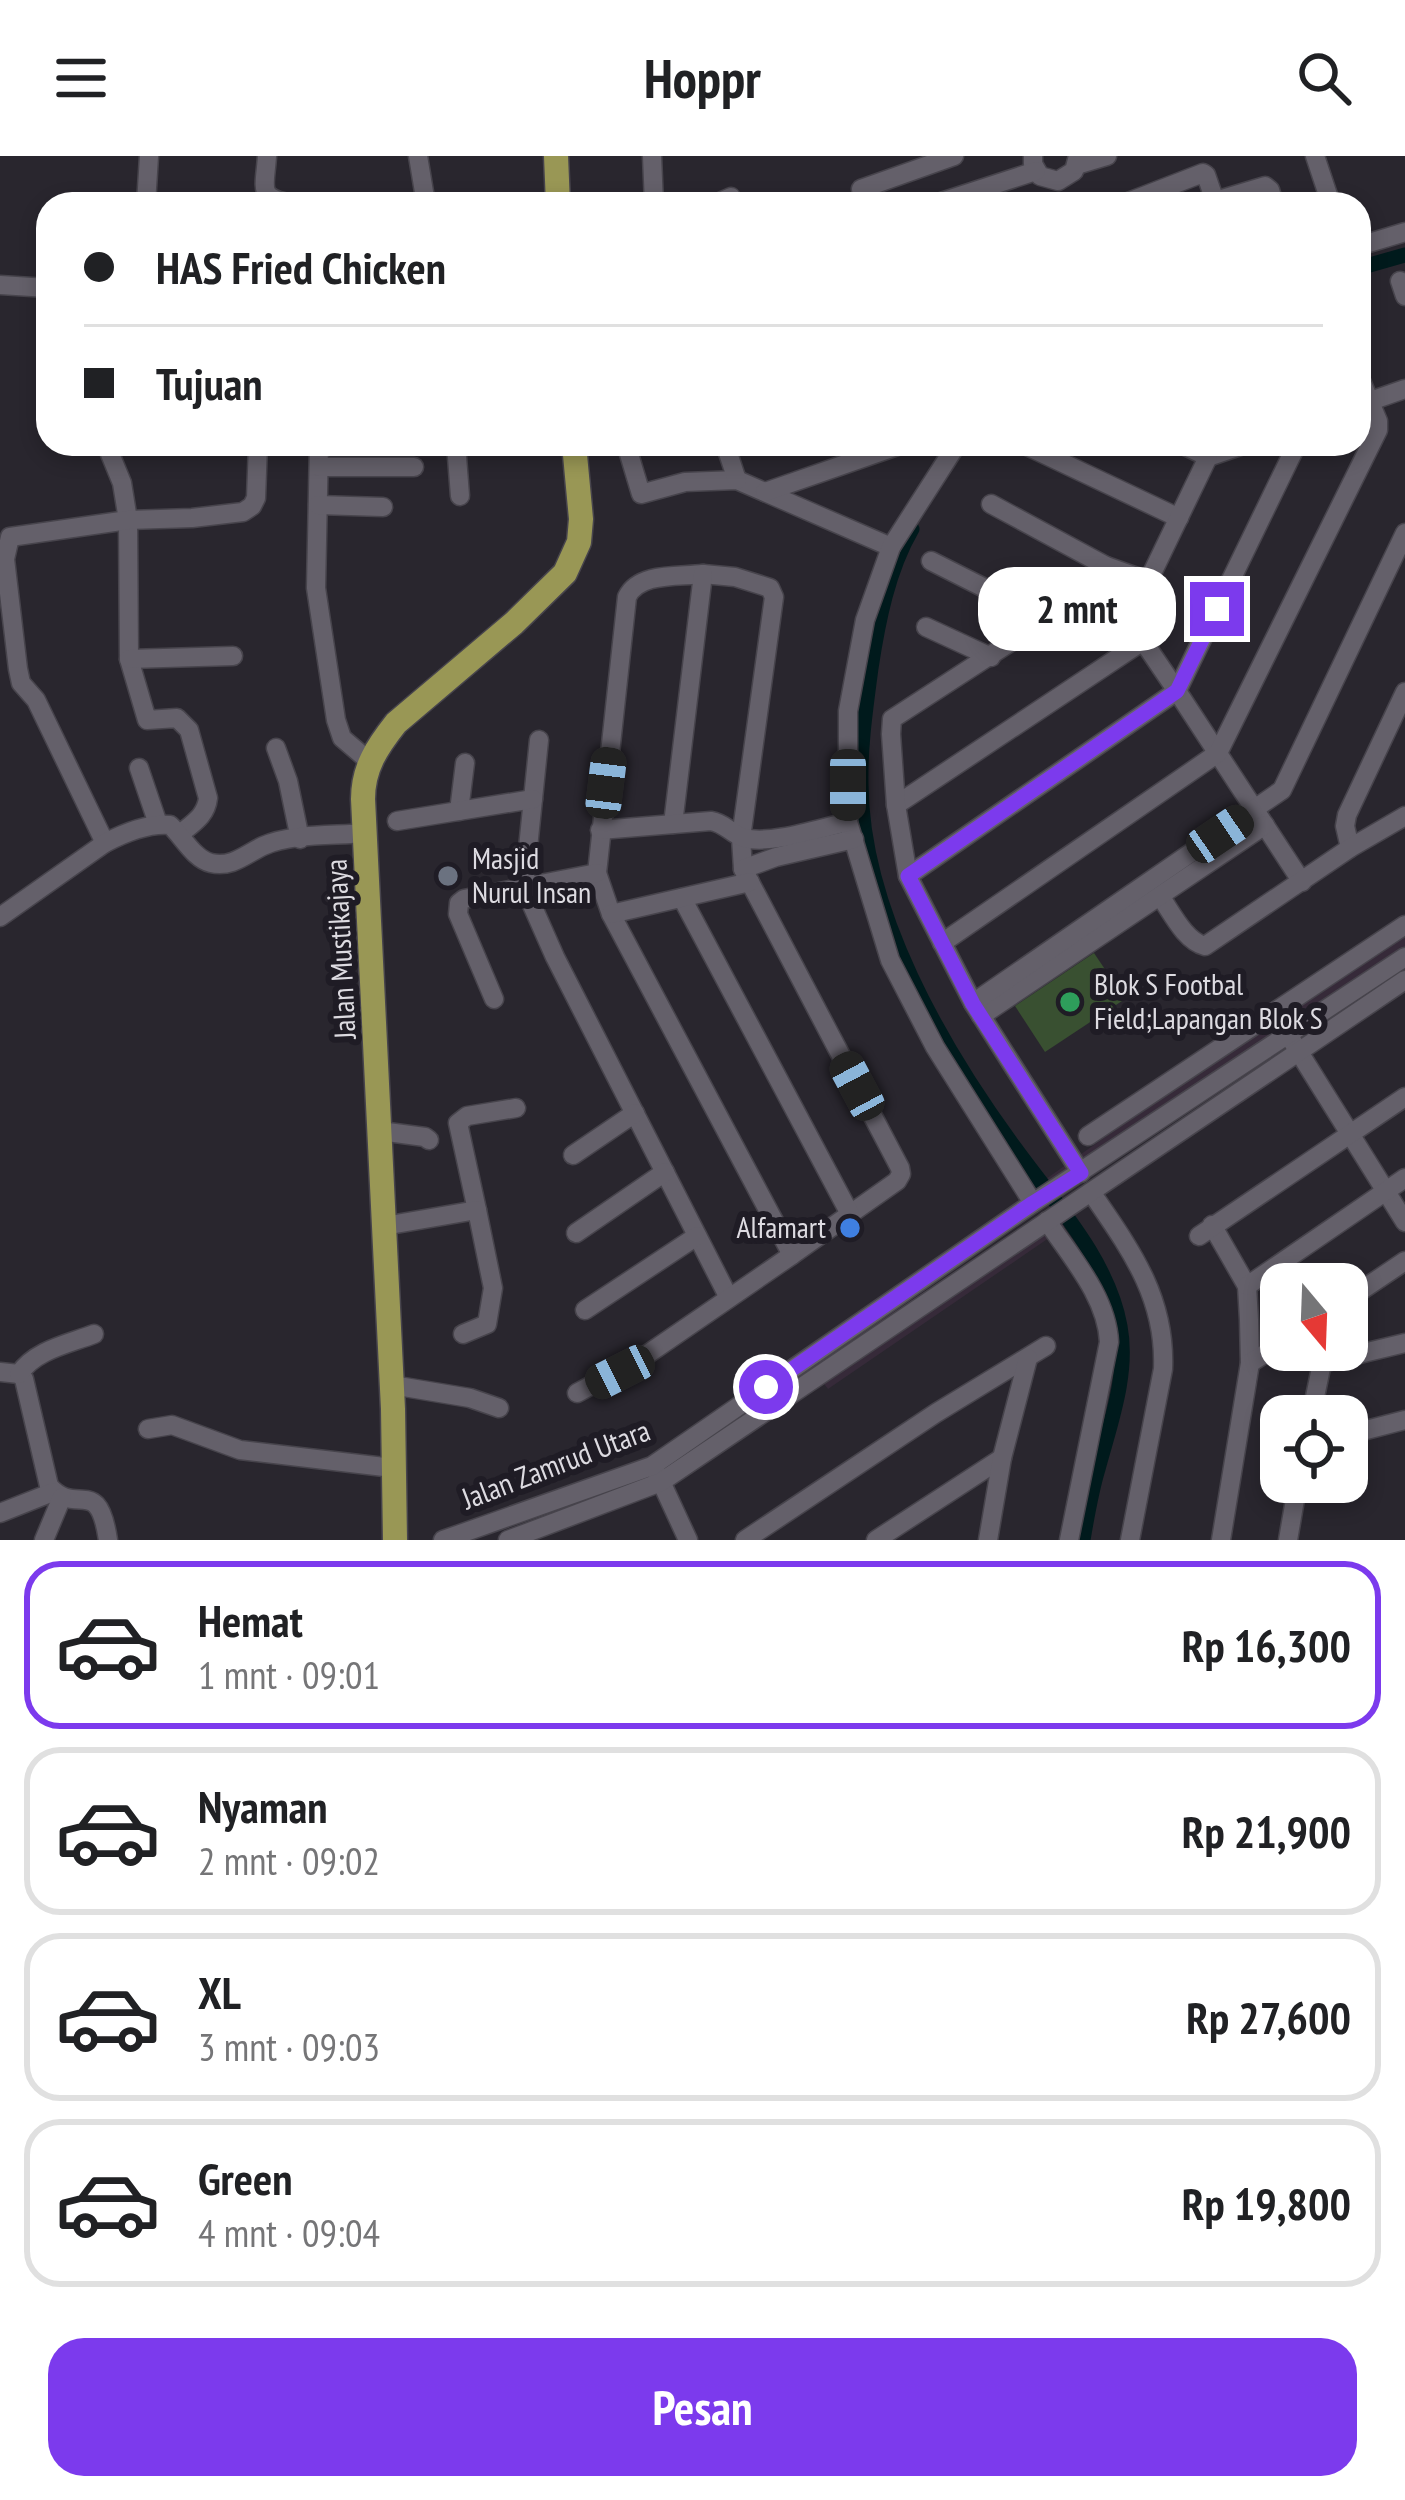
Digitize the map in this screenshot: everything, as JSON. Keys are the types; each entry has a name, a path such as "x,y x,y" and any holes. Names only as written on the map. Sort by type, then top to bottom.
{"main road":[{"path":"556,156 558,192"},
{"path":"369,761 396,723 566,573 579,542 581,520 575,456"},
{"name":"Jalan Mustikajaya","path":"369,761 363,785 395,1540"}],"street":[{"path":"147,192 149,156"},
{"path":"266,192 267,156"},
{"path":"418,156 424,192"},
{"path":"652,156 654,192"},
{"path":"888,156 896,176"},
{"path":"861,189 954,156"},
{"path":"964,192 1034,163 1045,179 1058,182 1070,176 1078,161 1107,156"},
{"path":"1315,156 1327,192"},
{"path":"1154,192 1203,173 1211,192"},
{"path":"1371,242 1405,232"},
{"path":"0,286 36,288"},
{"path":"1371,401 1405,389"},
{"path":"1371,413 1378,422 1371,444"},
{"path":"111,456 122,483 128,520 129,659 147,720 177,718 189,730 208,798 201,817 180,834"},
{"path":"105,843 36,700 21,682 5,559 10,537 128,520 243,512 256,498 258,456"},
{"path":"319,456 316,588 336,720 342,738 369,761"},
{"path":"373,456 373,467"},
{"path":"457,456 460,496"},
{"path":"630,456 641,494 685,482 737,479 891,547"},
{"path":"728,456 737,479"},
{"path":"843,456 846,464"},
{"path":"765,492 869,456"},
{"path":"948,456 891,547 865,620 848,711 851,830 890,959 935,1047 1037,1200"},
{"path":"1048,456 1179,518"},
{"path":"908,876 1177,691 1291,456"},
{"path":"942,943 1217,753 1365,456"},
{"path":"1208,457 1130,627 1302,882"},
{"path":"319,467 414,466"},
{"path":"992,504 1106,566 1148,581"},
{"path":"318,506 383,507"},
{"path":"977,1010 1160,896 1260,818 1288,782 1405,533"},
{"path":"931,561 1048,620"},
{"path":"1079,1174 977,1010 908,876 891,734 892,719 1048,620 1086,592 1106,566"},
{"path":"673,824 703,574"},
{"path":"578,1394 620,1372 729,1298 792,1255 898,1181 901,1174 747,876 741,838 774,597 770,587 703,574 640,581 627,597 598,873 611,914 792,1255"},
{"path":"926,627 991,657"},
{"path":"896,805 1143,640"},
{"path":"129,659 232,656"},
{"path":"1350,848 1347,815 1405,692"},
{"path":"539,740 524,887 729,1298"},
{"path":"276,748 300,839"},
{"path":"460,811 465,763"},
{"path":"140,768 158,824"},
{"path":"397,821 533,799"},
{"path":"1160,896 1192,940 1205,946 1405,815"},
{"path":"977,1010 1260,818"},
{"path":"601,830 721,823 741,838 767,839 851,830"},
{"path":"0,917 105,843 158,824 170,826 206,862 221,864 240,860 264,846 365,833"},
{"path":"611,914 682,898 747,876 776,857 851,830"},
{"path":"494,999 458,914 464,899 598,873"},
{"path":"682,898 850,1214"},
{"path":"1088,1136 1405,925"},
{"name":"Jalan Zamrud Utara","path":"657,1474 1037,1200 1405,957"},
{"name":"Jalan Zamrud Utara","path":"443,1540 501,1534 657,1474 1090,1193 1405,980"},
{"path":"1274,1012 1405,1222"},
{"path":"1221,1540 1250,1363 1246,1286 1205,1230 1405,1097"},
{"path":"463,1334 488,1324 493,1288 458,1123 466,1116 516,1108"},
{"path":"573,1156 635,1113"},
{"path":"380,1130 429,1140"},
{"path":"575,1232 665,1172"},
{"path":"1246,1286 1405,1178"},
{"path":"1090,1193 1148,1286 1164,1340 1163,1369 1130,1540"},
{"path":"384,1226 477,1210"},
{"path":"1048,1220 1096,1298 1109,1342 1069,1540"},
{"path":"585,1310 697,1236"},
{"path":"1368,1289 1402,1271"},
{"path":"58,1494 49,1486 26,1386 9,1373 37,1356 94,1334"},
{"path":"1368,1349 1405,1343"},
{"path":"746,1540 1046,1346"},
{"path":"1250,1363 1260,1357"},
{"path":"988,1540 1002,1459 1028,1358"},
{"path":"392,1385 500,1408"},
{"path":"1368,1430 1405,1420"},
{"path":"148,1429 172,1425 240,1450 393,1468"},
{"path":"876,1540 1002,1459"},
{"path":"657,1474 688,1540"},
{"path":"44,1540 58,1494"},
{"path":"0,1513 58,1494 92,1500 101,1509 108,1540"},
{"path":"1288,1540 1294,1503"}],"shaded area":[{"path":"1405,924 1405,950 1047,1194 1039,1184"},
{"path":"1051,1208 1065,1227 828,1389 811,1367"}],"green space":[{"name":"Blok S Footbal Field;Lapangan Blok S","path":"1094,953 1125,999 1045,1052 1015,1006"}],"waterway":[{"path":"1371,265 1405,255"},
{"path":"912,529 890,579 871,668 861,756 865,833 891,929 934,1023 987,1109 1078,1232 1114,1301 1122,1344 1120,1380 1083,1540"}],"place":[{"name":"Masjid Nurul Insan","path":"448,876"},
{"name":"Blok S Footbal Field;Lapangan Blok S","path":"1070,1002"},
{"name":"Alfamart","path":"850,1228"}],"route":[{"path":"766,1387 1081,1173 973,1004 908,876 1177,691 1217,609"}]}
